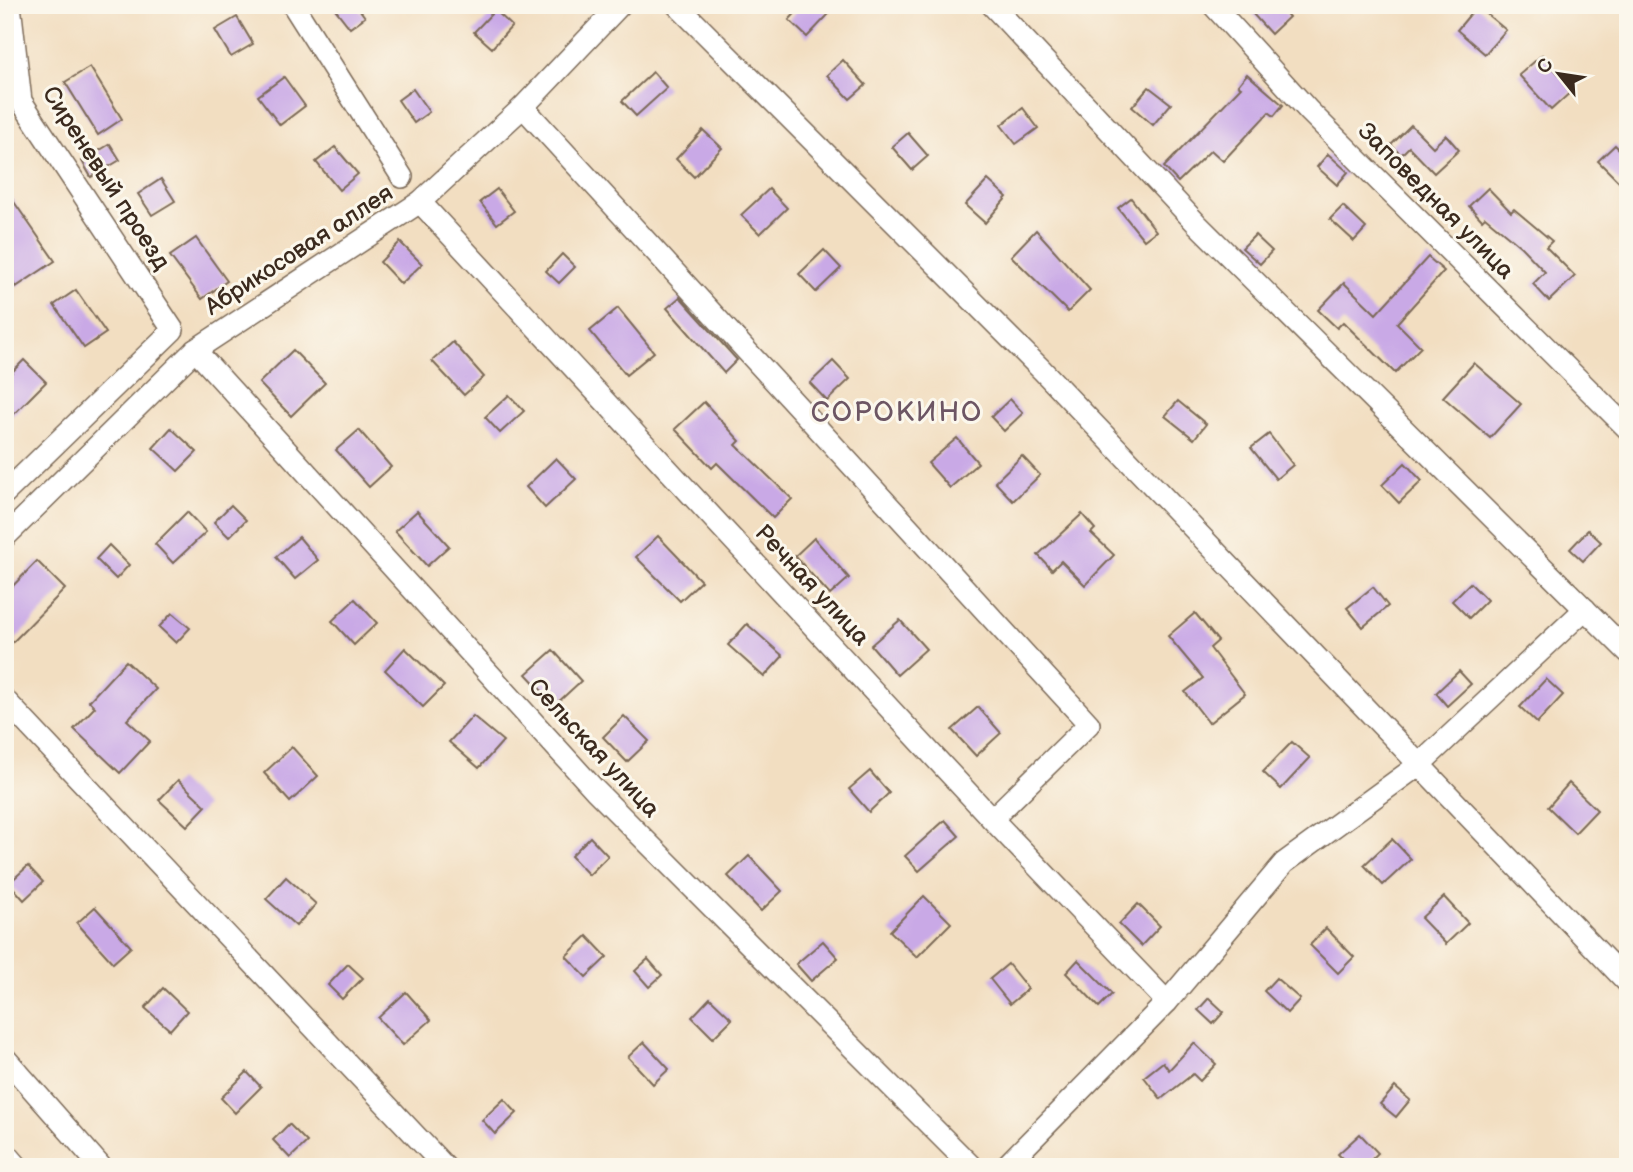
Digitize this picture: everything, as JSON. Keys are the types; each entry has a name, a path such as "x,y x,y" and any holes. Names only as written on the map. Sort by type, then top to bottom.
{"street":[{"name":"Сиреневый проезд","path":"5,493 173,330 13,102 10,5"},
{"path":"293,5 402,177"},
{"name":"Абрикосовая аллея","path":"5,537 195,350 420,202 523,107 620,5"},
{"path":"677,5 1042,370 1628,983"},
{"path":"992,5 1197,224 1628,652"},
{"name":"Заповедная улица","path":"1213,5 1309,111 1628,429"},
{"path":"523,107 1089,724 992,819"},
{"name":"Речная улица","path":"420,202 992,819 1167,1002"},
{"name":"Сельская улица","path":"195,350 595,790 972,1167"},
{"path":"1005,1167 1167,1002 1284,863 1420,764 1585,609"},
{"path":"5,700 445,1167"},
{"path":"5,1058 101,1167"},
{"path":"5,1152 18,1167"}],"building":[{"path":"332,5 356,5 365,17 350,28"},
{"path":"803,5 819,5 828,15 807,37 789,20"},
{"path":"1260,5 1279,5 1289,17 1271,34 1252,13"},
{"path":"1477,6 1506,30 1485,54 1457,30"},
{"path":"495,10 512,26 492,48 474,32"},
{"path":"237,17 253,44 231,57 215,30"},
{"path":"1542,55 1573,90 1551,110 1519,75"},
{"path":"843,60 866,85 850,99 827,75"},
{"path":"90,67 122,119 98,135 65,82"},
{"path":"653,72 667,88 636,116 622,101"},
{"path":"1247,74 1283,105 1274,116 1269,112 1223,161 1211,150 1178,182 1164,167 1241,87 1238,85"},
{"path":"284,77 305,106 280,125 258,96"},
{"path":"1149,87 1171,104 1153,125 1132,107"},
{"path":"413,89 429,112 414,123 398,100"},
{"path":"1023,108 1038,128 1016,144 1001,125"},
{"path":"1411,125 1433,147 1446,135 1459,150 1434,173 1409,147 1401,155 1391,145"},
{"path":"703,130 722,148 694,177 676,159"},
{"path":"908,133 928,156 912,170 892,147"},
{"path":"110,144 120,160 91,177 82,161"},
{"path":"1615,145 1628,158 1628,191 1598,161"},
{"path":"335,147 358,174 339,190 316,162"},
{"path":"1328,154 1348,172 1337,185 1317,167"},
{"path":"161,179 175,201 152,215 138,194"},
{"path":"988,180 1007,197 985,223 965,205"},
{"path":"1488,188 1511,212 1514,209 1552,241 1546,247 1575,276 1549,301 1533,284 1545,272 1521,247 1485,217 1482,220 1469,206"},
{"path":"5,189 55,261 16,287 5,271"},
{"path":"497,189 514,211 497,224 480,202"},
{"path":"769,189 787,208 760,234 741,215"},
{"path":"1131,198 1156,231 1144,240 1118,208"},
{"path":"1343,206 1366,228 1354,241 1330,219"},
{"path":"1036,230 1090,290 1068,312 1011,256"},
{"path":"1255,235 1272,251 1260,264 1242,248"},
{"path":"196,238 227,281 202,299 170,256"},
{"path":"400,242 422,264 401,284 380,262"},
{"path":"824,250 841,268 816,292 799,274"},
{"path":"562,254 575,267 559,283 546,271"},
{"path":"1428,257 1444,271 1397,323 1421,347 1395,373 1343,322 1337,328 1318,310 1344,283 1376,314"},
{"path":"76,290 106,333 84,348 54,305"},
{"path":"680,297 737,360 724,373 667,308"},
{"path":"618,308 654,352 626,375 590,331"},
{"path":"453,342 484,377 464,395 432,361"},
{"path":"293,350 325,383 291,416 259,383"},
{"path":"24,360 46,382 5,423 5,379"},
{"path":"833,361 850,379 827,401 810,383"},
{"path":"1474,363 1521,404 1490,438 1443,397"},
{"path":"509,395 524,411 500,433 485,417"},
{"path":"1010,399 1023,413 1004,431 991,417"},
{"path":"1178,401 1206,424 1194,439 1165,416"},
{"path":"704,402 740,441 736,445 792,499 773,518 717,463 712,468 675,429"},
{"path":"171,428 197,452 178,471 153,448"},
{"path":"359,430 391,467 369,487 336,450"},
{"path":"1269,434 1293,465 1276,479 1251,448"},
{"path":"957,438 978,463 950,488 928,463"},
{"path":"1022,456 1040,475 1013,501 995,482"},
{"path":"556,458 576,479 545,508 526,487"},
{"path":"1405,463 1422,481 1399,503 1382,485"},
{"path":"231,505 246,520 229,537 214,522"},
{"path":"417,511 449,546 427,566 395,531"},
{"path":"187,512 206,532 173,563 155,544"},
{"path":"1082,514 1095,529 1091,533 1114,555 1085,585 1061,561 1052,570 1038,555"},
{"path":"1588,530 1601,542 1583,561 1570,549"},
{"path":"658,536 701,581 680,601 636,557"},
{"path":"299,537 318,560 295,579 276,557"},
{"path":"814,538 849,578 830,595 795,556"},
{"path":"109,545 129,565 116,579 96,559"},
{"path":"37,561 65,589 5,650 5,594"},
{"path":"1470,583 1487,600 1469,618 1452,601"},
{"path":"1373,587 1388,606 1363,627 1347,608"},
{"path":"355,599 377,623 354,645 332,621"},
{"path":"172,613 190,628 176,643 159,627"},
{"path":"1195,613 1218,641 1210,648 1245,694 1209,723 1185,692 1203,678 1168,636"},
{"path":"900,620 926,649 897,675 871,645"},
{"path":"747,624 783,656 764,677 728,645"},
{"path":"405,648 444,686 423,707 385,670"},
{"path":"553,650 581,681 555,705 526,674"},
{"path":"126,661 156,689 127,720 150,741 120,773 74,729 95,707 89,701"},
{"path":"1459,671 1471,684 1447,706 1436,693"},
{"path":"1546,679 1563,695 1537,723 1520,707"},
{"path":"978,707 1001,733 976,756 952,730"},
{"path":"473,716 503,741 479,768 449,742"},
{"path":"624,716 649,741 627,762 603,737"},
{"path":"1292,742 1310,758 1281,789 1263,772"},
{"path":"292,747 318,776 290,802 264,773"},
{"path":"870,771 889,793 869,812 849,789"},
{"path":"178,780 206,806 187,826 159,800"},
{"path":"1569,783 1597,810 1575,833 1548,807"},
{"path":"945,820 959,836 919,871 905,856"},
{"path":"590,837 608,856 589,875 571,856"},
{"path":"1392,839 1411,859 1383,885 1364,865"},
{"path":"749,856 782,891 761,911 728,876"},
{"path":"28,866 43,882 24,900 9,883"},
{"path":"286,877 316,904 296,926 266,899"},
{"path":"924,896 951,923 917,957 890,931"},
{"path":"1444,897 1468,923 1446,944 1421,918"},
{"path":"1138,904 1160,926 1141,946 1119,924"},
{"path":"95,907 131,947 113,963 77,923"},
{"path":"1326,928 1354,957 1338,973 1310,945"},
{"path":"587,936 607,957 586,977 566,956"},
{"path":"823,941 838,958 811,981 796,964"},
{"path":"648,959 662,975 649,987 635,971"},
{"path":"1078,960 1112,994 1099,1007 1066,973"},
{"path":"348,964 363,978 342,999 328,985"},
{"path":"1008,964 1028,989 1010,1004 990,979"},
{"path":"1276,978 1300,999 1287,1013 1264,991"},
{"path":"163,988 187,1011 170,1030 145,1008"},
{"path":"406,992 431,1020 403,1045 378,1018"},
{"path":"710,998 732,1019 713,1038 692,1017"},
{"path":"1209,998 1224,1012 1213,1024 1198,1010"},
{"path":"644,1042 669,1069 653,1084 628,1057"},
{"path":"1194,1043 1216,1064 1200,1081 1193,1074 1161,1099 1144,1077 1163,1062 1169,1070"},
{"path":"247,1072 261,1087 235,1113 221,1098"},
{"path":"1395,1087 1410,1100 1396,1117 1380,1104"},
{"path":"504,1099 517,1113 495,1134 482,1120"},
{"path":"289,1124 307,1142 290,1158 273,1140"},
{"path":"1360,1134 1378,1153 1364,1167 1350,1167 1338,1154"}],"district":[{"name":"СОРОКИНО","path":"897,412"}]}
